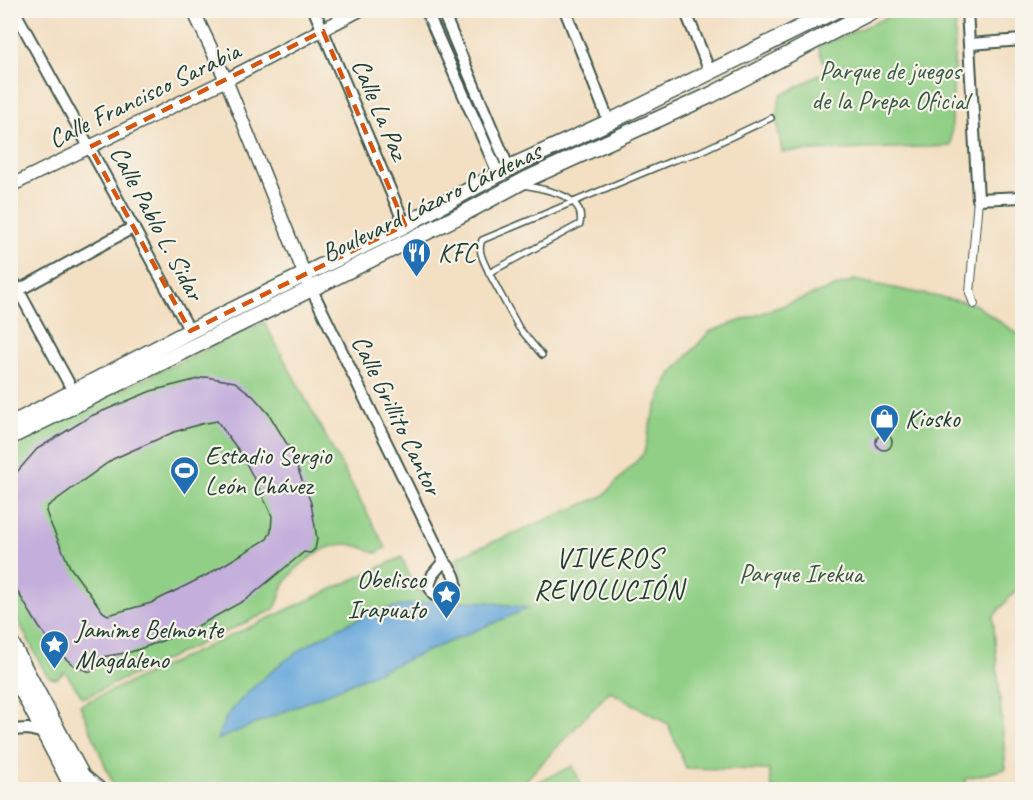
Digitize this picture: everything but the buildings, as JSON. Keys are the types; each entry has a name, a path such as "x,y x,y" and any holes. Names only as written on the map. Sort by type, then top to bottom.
{"main road":[{"name":"Boulevard Lázaro Cárdenas","path":"10,436 308,282 405,225 504,172 836,10"},
{"name":"Boulevard Lázaro Cárdenas","path":"10,425 190,331 459,216 520,184 711,94 874,10"},
{"path":"10,641 82,776 99,789"},
{"path":"13,677 74,789"}],"street":[{"name":"Calle Pablo L. Sidar","path":"14,10 190,331"},
{"path":"193,10 226,80 308,282"},
{"name":"Calle La Paz","path":"314,10 405,225"},
{"name":"Calle Francisco Sarabia","path":"10,186 226,80 360,10"},
{"path":"426,10 504,172"},
{"path":"442,10 504,172"},
{"path":"565,10 609,122"},
{"path":"685,10 710,72"},
{"path":"967,10 978,199 970,293 974,304"},
{"path":"970,44 1023,40"},
{"path":"978,199 1023,197"},
{"path":"15,293 134,227"},
{"path":"10,275 15,293 73,391"},
{"name":"Calle Grillito Cantor","path":"308,282 444,561"},
{"path":"10,730 28,729 44,733"}],"lane":[{"path":"542,355 519,328 489,273 480,254 479,246 482,240 674,160 697,153 771,118"},
{"path":"489,273 580,224 582,216 575,202 559,194 520,184"}],"highlighted area":[{"path":"323,31 405,225 190,331 90,147"}],"green space":[{"name":"Parque de juegos de la Prepa Oficial","path":"902,11 956,11 951,146 782,152 777,121 780,96 827,71 818,47"},
{"name":"Parque Irekua","path":"854,280 974,304 1022,337 1022,583 993,617 1006,769 965,779 966,789 772,789 769,770 686,768 668,724 610,691 527,779 506,789 115,789 80,705 402,557 418,590 432,597 454,599 463,586 457,557 603,496 644,453 651,421 668,378 709,332"},
{"name":"Estadio Sergio León Chávez","path":"264,322 386,548 376,553 345,544 318,552 289,578 273,610 83,698 65,672 56,679 46,674 11,607 10,447 87,406"},
{"path":"573,766 583,789 522,789"}],"water":[{"path":"438,600 486,602 529,608 217,740 226,717 243,698 260,681 298,651 362,617 397,606"}],"place":[{"name":"KFC","path":"417,278"},
{"name":"Kiosko","path":"884,444"},
{"name":"Estadio Sergio León Chávez","path":"184,496"},
{"name":"Obelisco Irapuato","path":"447,620"},
{"name":"Jamime Belmonte Magdaleno","path":"54,670"}],"district":[{"name":"VIVEROS REVOLUCIÓN","path":"609,573"}]}
